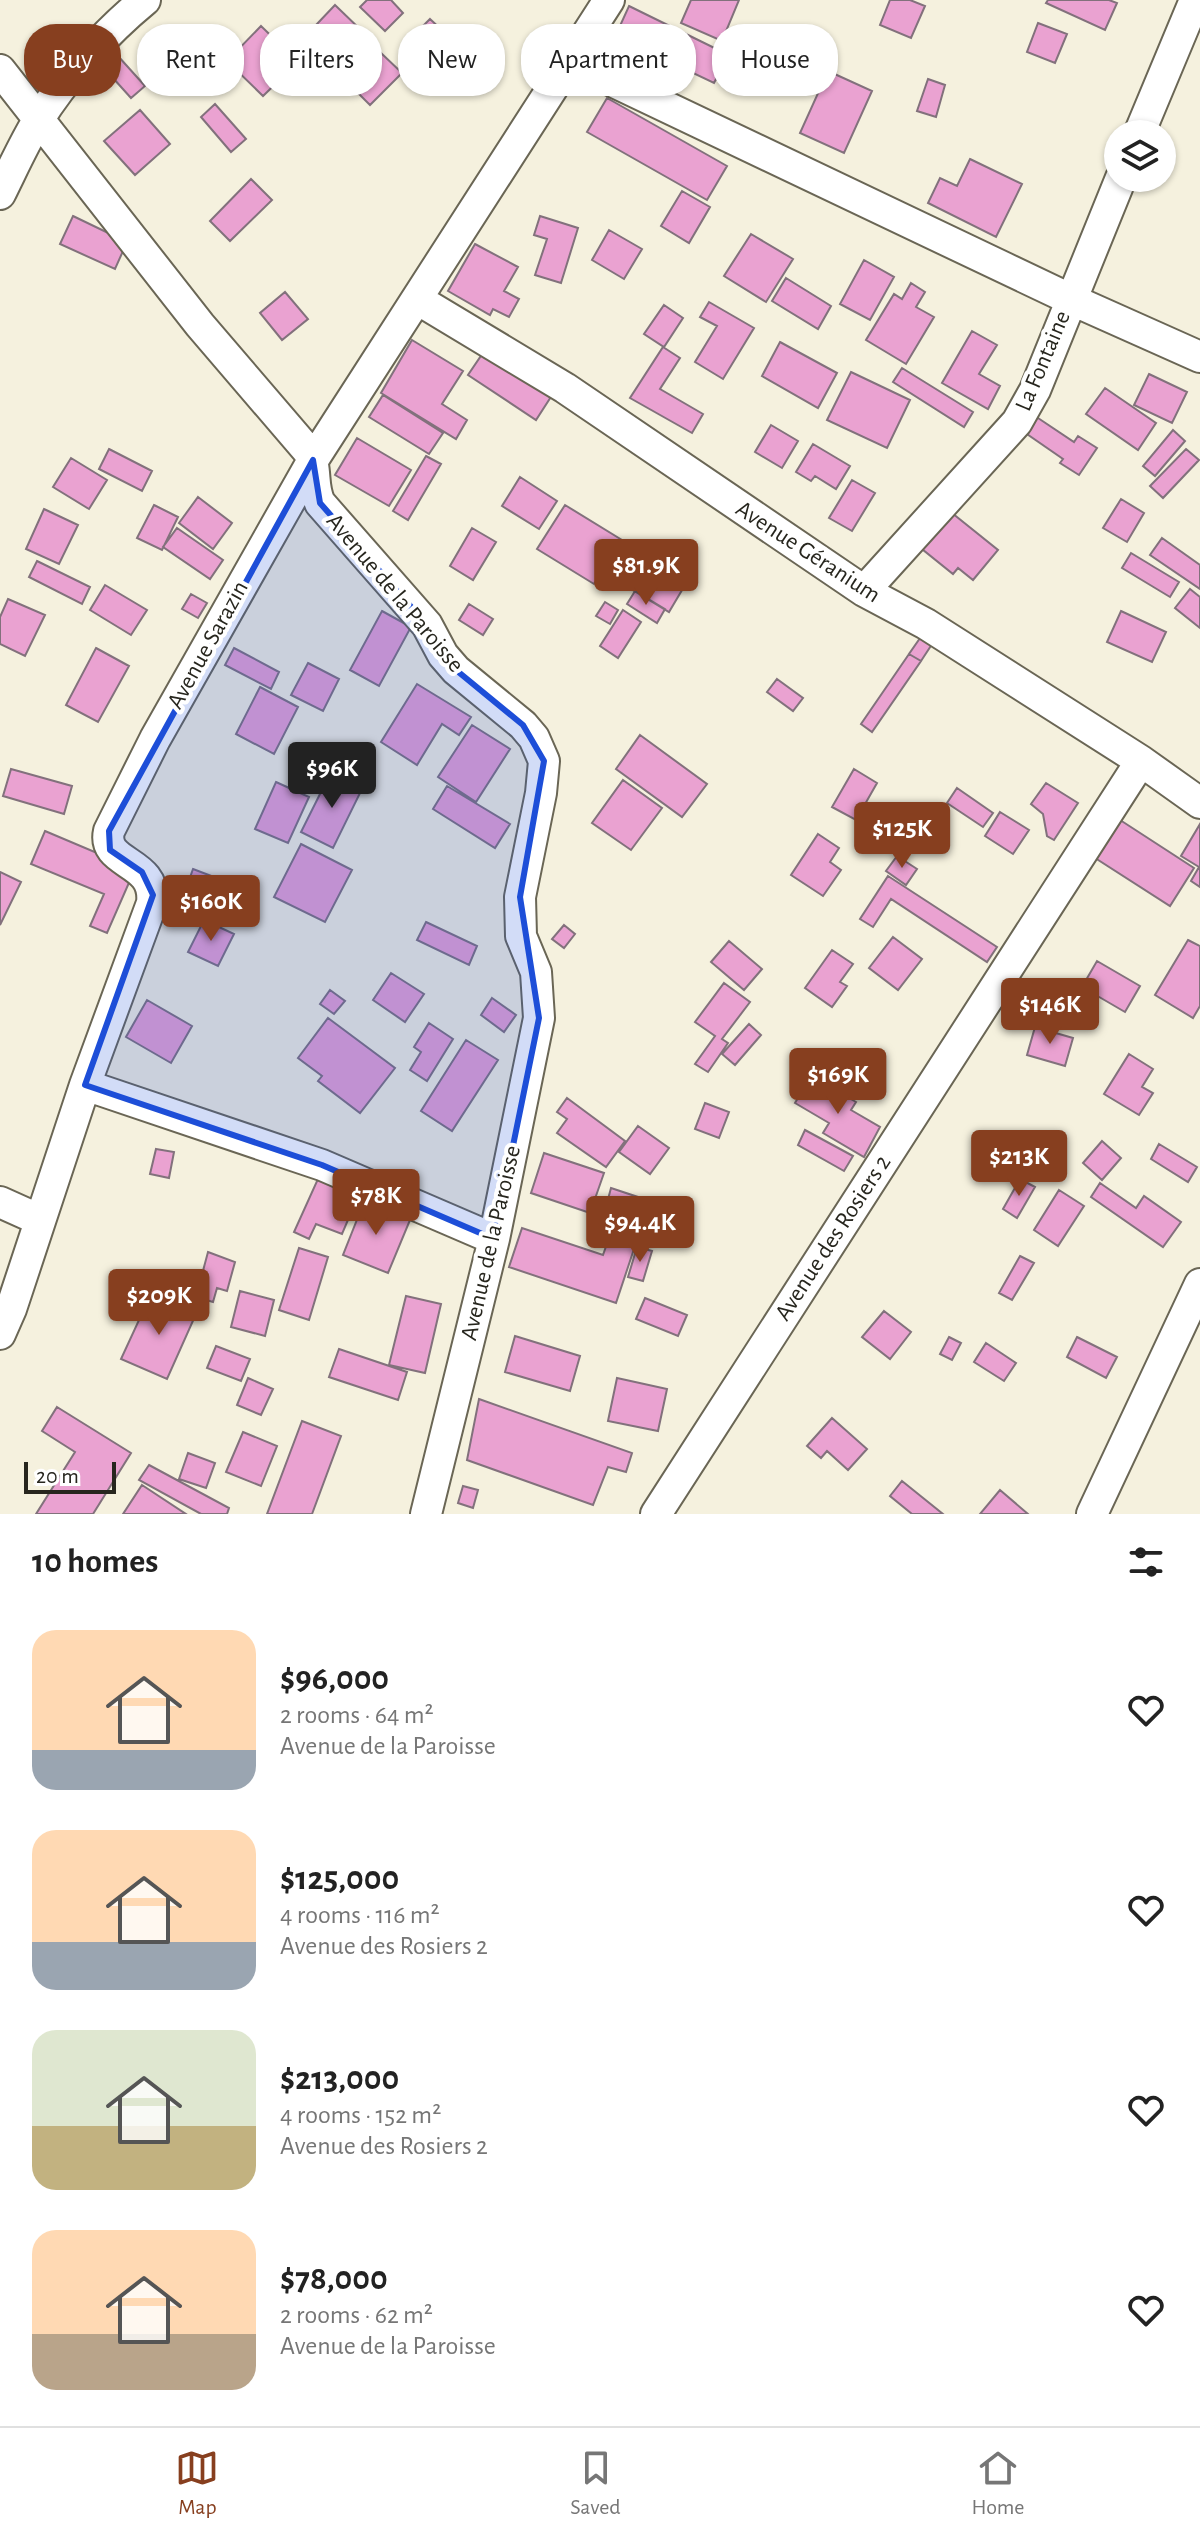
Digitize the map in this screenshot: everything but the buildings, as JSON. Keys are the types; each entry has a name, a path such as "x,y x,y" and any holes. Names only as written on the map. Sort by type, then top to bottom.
{"street":[{"path":"0,194 38,120 78,67 145,0"},
{"name":"Avenue Sarazin","path":"594,24 609,0"},
{"path":"1145,120 1195,0"},
{"path":"0,70 200,325 313,460"},
{"name":"Avenue Sarazin","path":"0,1334 153,895 149,880 142,872 110,850 107,841 109,831 155,739 313,460 548,96"},
{"path":"644,96 1070,299 1200,357"},
{"name":"La Fontaine","path":"864,591 1017,422 1035,390 1115,192"},
{"name":"Avenue Géranium","path":"417,299 565,388 864,591 926,624 1141,761 1200,803"},
{"name":"Avenue de la Paroisse","path":"313,460 314,491 320,503 427,625 443,655 456,670 523,725 534,738 544,761 541,793 520,897 521,936 536,972 539,1018 494,1239 426,1514"},
{"name":"Avenue des Rosiers 2","path":"656,1514 1141,761"},
{"path":"85,1085 322,1165 494,1239"},
{"path":"0,1202 40,1220"},
{"path":"1092,1514 1200,1284"}],"highlighted area":[{"path":"313,460 320,503 427,625 456,670 523,725 544,761 520,897 539,1018 494,1239 322,1165 85,1085 153,895 142,872 110,850 109,831"}]}
